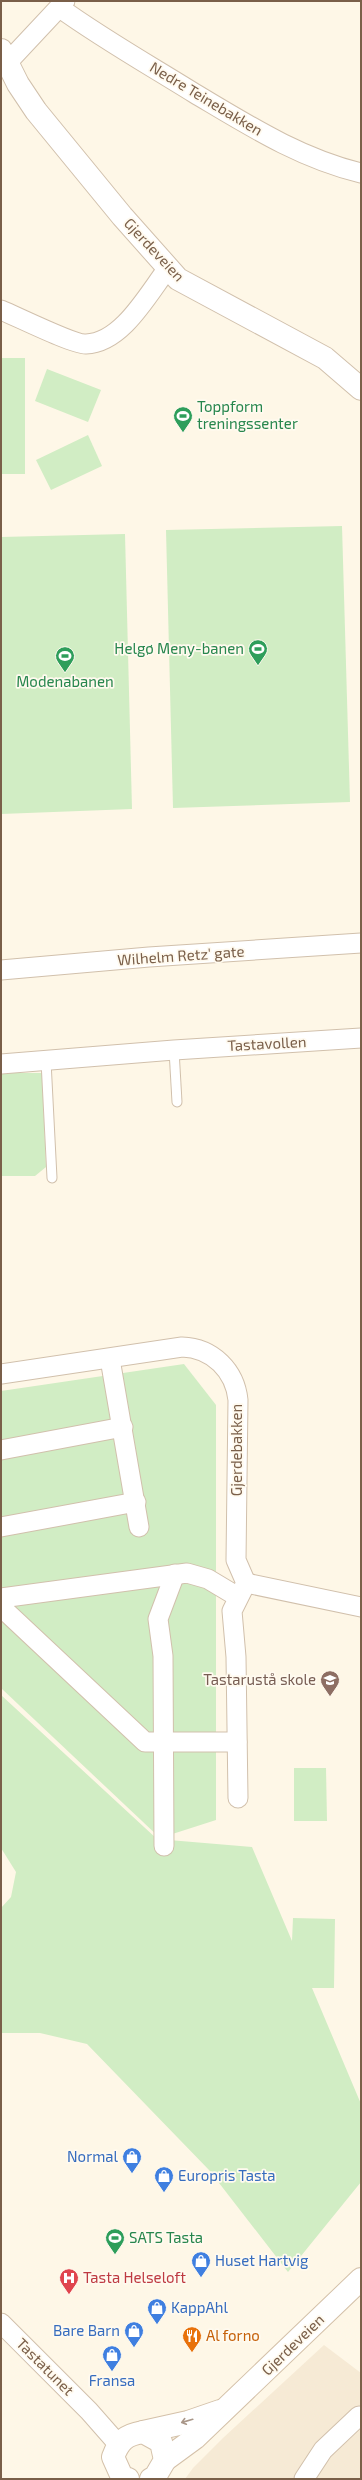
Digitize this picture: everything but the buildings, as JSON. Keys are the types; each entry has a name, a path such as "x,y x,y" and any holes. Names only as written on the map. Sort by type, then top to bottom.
{"street":[{"path":"4,57 63,4"},
{"name":"Nedre Teinebakken","path":"63,4 107,40 287,147 322,162 361,173"},
{"name":"Gjerdeveien","path":"4,57 36,111 168,268 189,286 325,358 361,389"},
{"path":"1,310 85,345 105,340 123,327 168,268"},
{"name":"Wilhelm Retz' gate","path":"1,970 149,957 361,943"},
{"name":"Tastavollen","path":"1,1064 174,1050 361,1038"},
{"name":"Gjerdebakken","path":"1,1374 190,1347 210,1354 229,1373 237,1392 236,1560 242,1590"},
{"path":"110,1359 140,1527"},
{"path":"1,1450 123,1427"},
{"path":"1,1527 136,1502"},
{"path":"164,1846 163,1656 158,1619 175,1574"},
{"path":"1,1598 175,1574 197,1575 242,1590 361,1607"},
{"path":"238,1798 236,1657 232,1611 242,1590"},
{"path":"1,1607 145,1742 237,1742"},
{"name":"Gjerdeveien","path":"157,2474 361,2279"},
{"name":"Tastatunet","path":"1,2323 89,2411 126,2442"},
{"name":"Gjerdeveien","path":"126,2442 224,2409"},
{"path":"304,2479 323,2450 359,2416"},
{"path":"126,2442 161,2442 157,2474"},
{"path":"108,2479 126,2442"},
{"path":"126,2442 122,2477 128,2479"}],"lane":[{"path":"174,1050 177,1102"},
{"path":"46,1061 52,1178"}],"shaded area":[{"path":"324,2345 361,2373 361,2479 185,2479 193,2468 223,2438"}],"green space":[{"path":"1,358 25,358 25,474 1,474"},
{"path":"47,369 101,390 88,422 35,401"},
{"path":"88,435 102,466 51,490 36,460"},
{"name":"Helgø Meny-banen","path":"342,526 350,802 173,808 166,530"},
{"name":"Modenabanen","path":"125,534 132,809 1,814 1,537"},
{"path":"1,1073 42,1073 46,1167 35,1176 1,1176"},
{"path":"184,1364 216,1405 216,1820 160,1838 1,1688 1,1391"},
{"path":"1,1695 157,1839 252,1847 292,1941 293,1918 335,1919 334,1988 312,1988 361,2104 361,2182 288,2272 209,2170 87,2044 40,2033 1,2033 1,1908 11,1897 16,1872 1,1848"},
{"path":"294,1768 326,1768 327,1821 294,1821"}],"place":[{"name":"Toppform treningssenter","path":"183,433"},
{"name":"Helgø Meny-banen","path":"258,666"},
{"name":"Modenabanen","path":"65,673"},
{"name":"Tastarustå skole","path":"330,1697"},
{"name":"Normal","path":"132,2174"},
{"name":"Europris Tasta","path":"164,2193"},
{"name":"SATS Tasta","path":"115,2255"},
{"name":"Huset Hartvig","path":"201,2278"},
{"name":"Tasta Helseloft","path":"69,2295"},
{"name":"KappAhl","path":"157,2325"},
{"name":"Bare Barn","path":"134,2348"},
{"name":"Al forno","path":"192,2353"},
{"name":"Fransa","path":"112,2372"}]}
